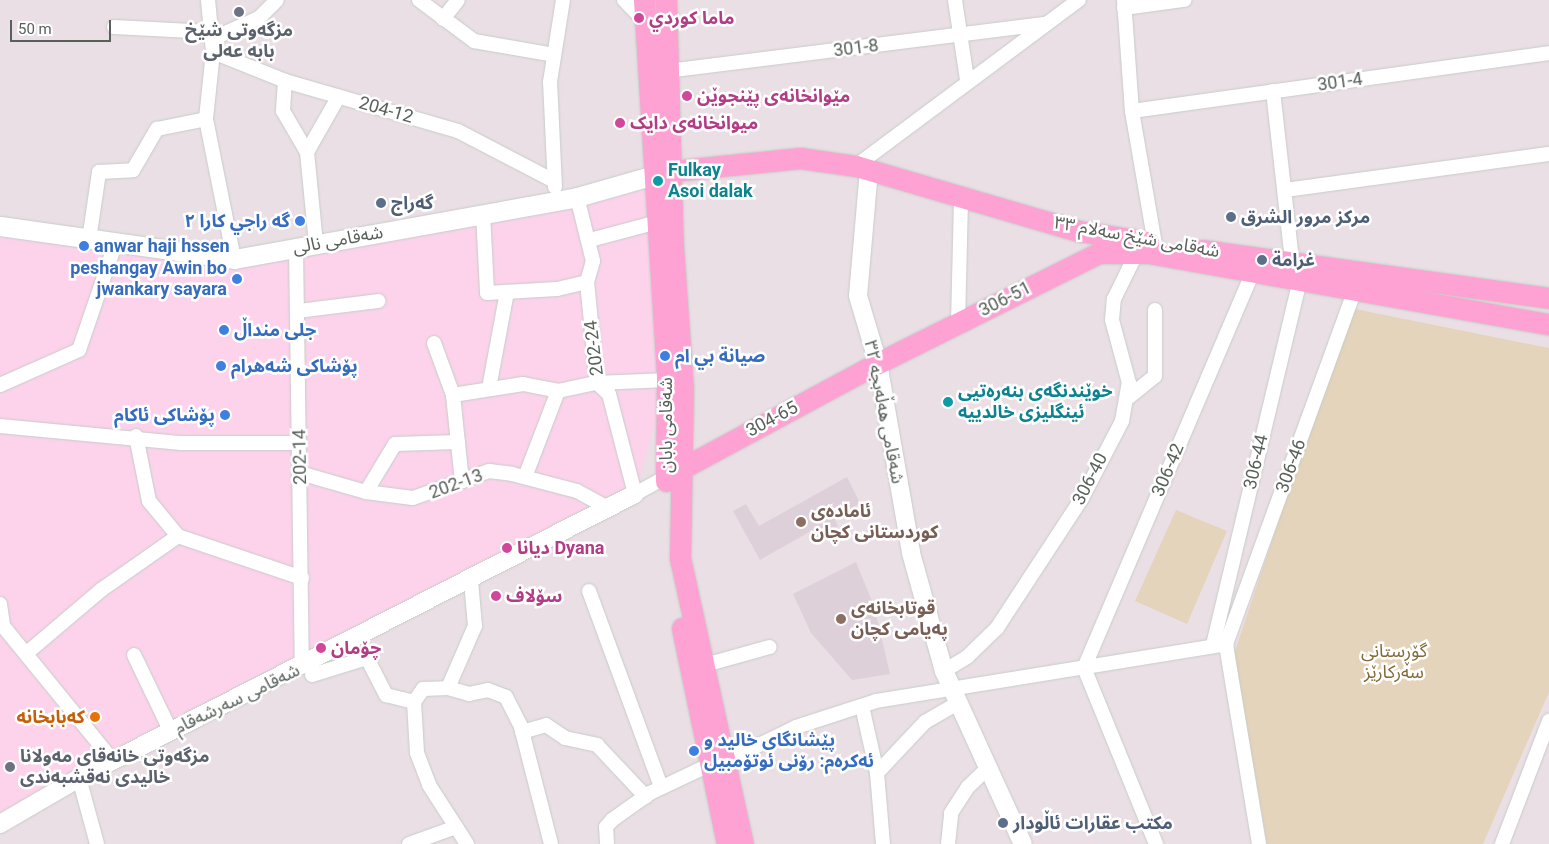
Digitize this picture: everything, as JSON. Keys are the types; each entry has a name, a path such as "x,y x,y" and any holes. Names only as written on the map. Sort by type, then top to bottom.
{"main road":[{"path":"666,0 667,71 663,173 683,388 673,472 680,558 705,665 719,762 743,844"},
{"name":"شەقامی بابان","path":"644,10 663,173 654,223 673,472 667,561 719,762 727,844"},
{"name":"شەقامی شێخ سەلام ٣٣","path":"663,173 800,158 862,168 1057,225 1146,248 1296,270 1549,298"},
{"name":"شەقامی نالی","path":"0,226 114,245 234,259 567,198 663,173"},
{"path":"1057,225 1068,241 1066,266"},
{"name":"306-51","path":"878,363 1066,266 1098,253 1146,248"},
{"name":"شەقامی شێخ سەلام ٣٣","path":"1214,258 1253,272 1296,270 1355,289 1549,324"},
{"name":"304-65","path":"673,472 878,363"}],"street":[{"path":"208,0 212,41 206,120 234,259"},
{"path":"114,26 212,41 258,18 277,0"},
{"path":"419,0 443,20 474,41 554,55"},
{"path":"443,20 458,0"},
{"name":"202-24","path":"563,0 550,82 554,181 567,198 590,240 593,262 586,282 597,383 609,394 635,494"},
{"path":"624,0 644,10"},
{"path":"955,0 967,79"},
{"path":"862,168 967,79 1079,0"},
{"path":"1146,248 1132,111 1124,4 1184,0"},
{"name":"301-8","path":"667,71 1045,24"},
{"name":"204-12","path":"212,41 285,80 458,131 554,181"},
{"name":"301-4","path":"1132,111 1549,53"},
{"path":"285,80 283,111 307,152 316,244"},
{"name":"306-44","path":"1220,645 1296,270 1273,91"},
{"path":"307,152 338,96"},
{"path":"89,240 98,172 133,170 157,129 206,120"},
{"path":"1285,190 1549,154"},
{"name":"شەقامی هەڵەبجە ٣٢","path":"862,168 858,296 878,363 910,553 944,670 1023,844"},
{"path":"958,323 961,197"},
{"path":"483,213 487,293 557,289 586,282"},
{"path":"590,240 654,223"},
{"path":"0,386 79,350 114,245"},
{"name":"202-14","path":"296,248 302,578 307,671"},
{"name":"306-40","path":"944,670 967,657 997,628 1082,498 1122,421 1129,397 1112,320 1114,299 1146,248"},
{"name":"306-42","path":"1084,668 1253,272"},
{"name":"306-46","path":"1220,645 1355,289"},
{"path":"489,388 507,292"},
{"path":"298,312 378,301"},
{"path":"1129,397 1155,376 1155,310"},
{"path":"434,343 453,395 462,482"},
{"path":"453,395 523,384 558,391 597,383 667,380"},
{"path":"525,477 558,391"},
{"path":"0,426 136,436 181,443 300,443"},
{"path":"136,436 149,501 178,536 302,578"},
{"path":"366,492 396,444 458,442"},
{"name":"202-13","path":"300,474 366,492 413,498 489,471 525,477 577,491 608,508"},
{"path":"635,494 673,472"},
{"name":"شەقامی سەرشەقام","path":"3,819 113,760 170,732 307,671 635,494"},
{"path":"28,652 101,590 178,536"},
{"path":"448,688 475,626 471,581"},
{"path":"589,591 661,788"},
{"path":"0,604 3,626 28,652 113,760"},
{"path":"607,844 606,827 646,796 690,773 796,727 862,706 955,696 1084,668 1220,645 1259,844"},
{"path":"705,665 770,647"},
{"path":"134,655 170,732"},
{"path":"307,671 367,658 386,695 414,702"},
{"path":"1084,668 1156,844"},
{"path":"467,844 429,785 417,753 414,702 423,689 448,688 469,694 488,690 506,697 522,732 551,844"},
{"path":"877,773 925,722 955,696"},
{"path":"862,706 877,773 883,844"},
{"path":"1502,844 1549,721"},
{"path":"522,732 546,725 565,738 597,745 646,796"},
{"path":"948,844 951,814 968,787 988,768"},
{"path":"79,778 97,844"},
{"path":"410,844 456,827"}],"shaded area":[{"path":"655,174 667,380 635,494 113,761 0,832 0,226 234,259"},
{"name":"ئامادەی کوردستانی کچان","path":"847,477 860,503 834,518 838,526 816,539 811,531 760,560 733,511 746,504 759,526"},
{"name":"قوتابخانەی پەیامی کچان","path":"856,562 874,606 890,674 852,680 811,633 793,594"}],"green space":[{"name":"گۆڕستانی سەرکارێز","path":"1350,308 1549,348 1549,692 1483,844 1267,844 1234,654"},
{"path":"1176,510 1227,531 1187,624 1135,601"}],"place":[{"name":"مزگەوتی شێخ بابە عەلی","path":"239,12"},
{"name":"ماما كوردي","path":"639,18"},
{"name":"مێوانخانەی پێنجوێن","path":"687,96"},
{"name":"میوانخانەی دایک","path":"620,123"},
{"name":"Fulkay Asoi dalak","path":"658,181"},
{"name":"گەراج","path":"381,203"},
{"name":"مرکز مرور الشرق","path":"1231,217"},
{"name":"گه راجي كارا ٢","path":"300,221"},
{"name":"anwar haji hssen","path":"84,246"},
{"name":"غرامة","path":"1262,260"},
{"name":"peshangay Awin bo jwankary sayara","path":"237,279"},
{"name":"جلی منداڵ","path":"224,330"},
{"name":"صيانة بي ام","path":"665,356"},
{"name":"پۆشاکی شەھرام","path":"221,366"},
{"name":"خوێندنگەی بنەڕەتیی ئینگلیزی خالدییە","path":"948,402"},
{"name":"پۆشاکی ئاکام","path":"225,415"},
{"name":"ئامادەی کوردستانی کچان","path":"801,522"},
{"name":"دیانا Dyana","path":"507,548"},
{"name":"سۆلاف","path":"496,596"},
{"name":"قوتابخانەی پەیامی کچان","path":"841,619"},
{"name":"چۆمان","path":"321,648"},
{"name":"کەبابخانە","path":"95,717"},
{"name":"پێشانگای خالید و ئەکرەم: رۆنی ئوتۆمبیل","path":"694,751"},
{"name":"مزگەوتی خانەقای مەولانا خالیدی نەقشبەندی","path":"10,767"},
{"name":"مكتب عقارات ئاڵودار","path":"1003,823"}]}
